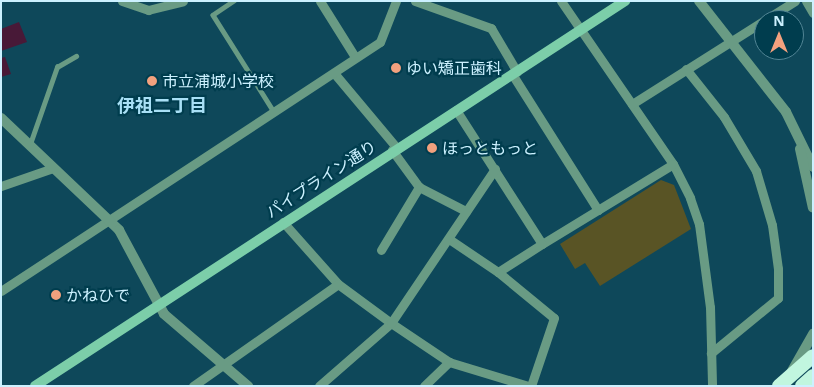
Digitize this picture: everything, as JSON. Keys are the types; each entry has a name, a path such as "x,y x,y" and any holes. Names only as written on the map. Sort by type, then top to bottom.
{"highway":[{"path":"778,386 813,356"},
{"path":"802,386 813,376"}],"main road":[{"name":"パイプライン通り","path":"37,385 157,303 394,148 515,73 625,1"}],"street":[{"path":"122,1 148,10 183,1"},
{"path":"320,1 356,57"},
{"path":"1,291 380,42 396,1"},
{"path":"415,1 491,28 515,73 598,210"},
{"path":"562,1 673,164 698,224 711,354 712,386"},
{"path":"699,1 813,150"},
{"path":"632,104 729,40 795,1"},
{"path":"806,1 813,13"},
{"path":"686,69 724,118 756,172 772,225 778,268 778,298 711,354"},
{"path":"334,73 394,148 419,187 466,211"},
{"path":"456,110 542,244"},
{"path":"1,118 108,221 127,242 157,303 222,365 248,386"},
{"path":"796,129 813,167"},
{"path":"796,129 813,208"},
{"path":"498,272 673,164"},
{"path":"1,186 54,168"},
{"path":"319,386 391,324 495,169"},
{"path":"381,250 419,187"},
{"path":"283,222 338,284 391,324 449,362 530,386 554,318 498,272 449,240"},
{"path":"193,386 338,284"},
{"path":"791,375 813,334"},
{"path":"424,386 449,362"}],"lane":[{"path":"234,1 213,15 274,112"},
{"path":"30,146 57,67 76,56"}],"shaded area":[{"path":"19,22 27,42 1,51 1,29"},
{"path":"5,57 11,74 1,77 1,58"},
{"path":"661,180 674,185 691,229 600,286 585,263 575,269 560,244"}],"place":[{"name":"ゆい矯正歯科","path":"396,68"},
{"name":"市立浦城小学校","path":"152,81"},
{"name":"ほっともっと","path":"432,148"},
{"name":"かねひで","path":"56,295"}],"district":[{"name":"伊祖二丁目","path":"162,105"}]}
